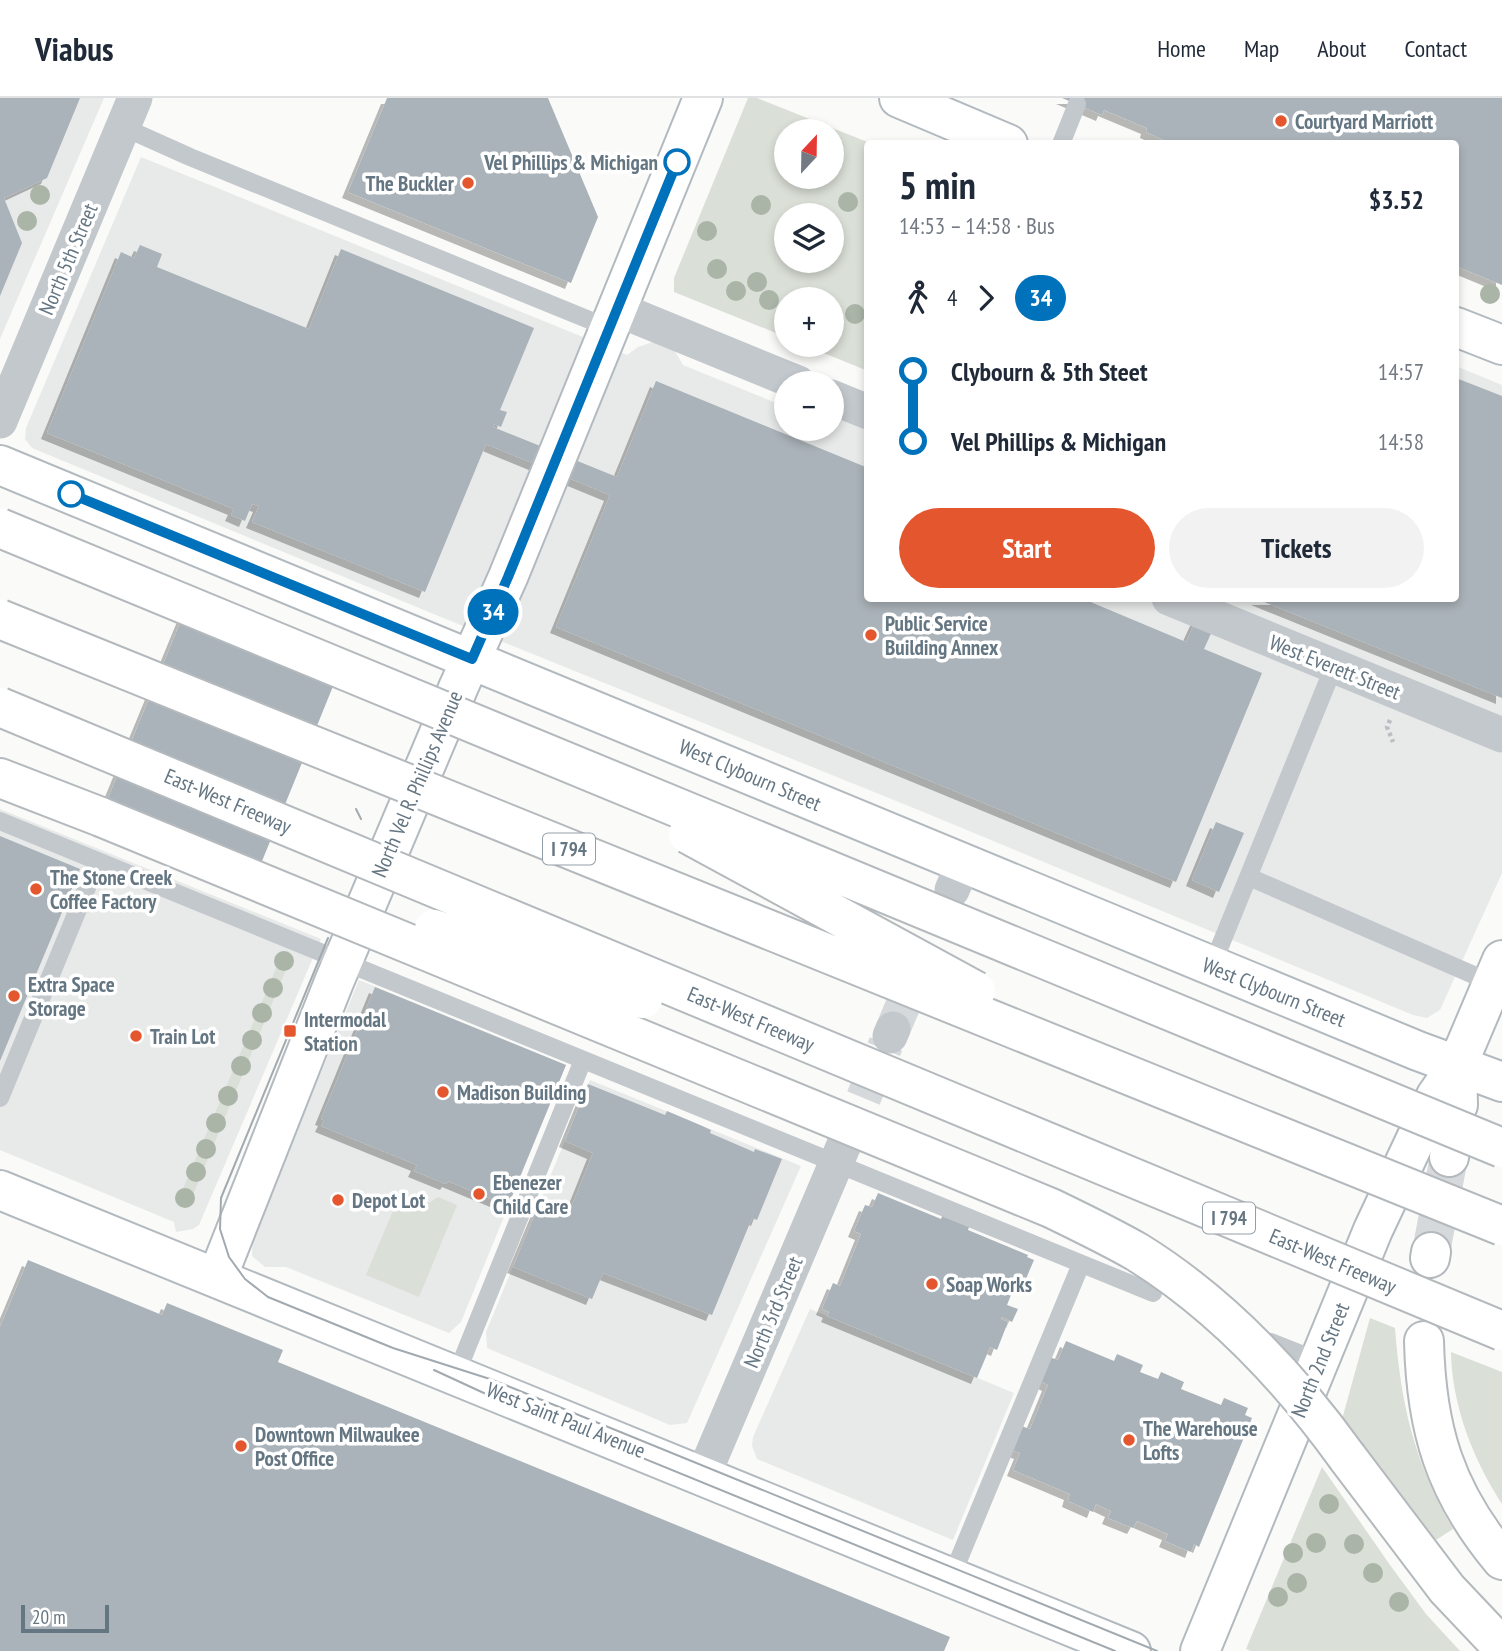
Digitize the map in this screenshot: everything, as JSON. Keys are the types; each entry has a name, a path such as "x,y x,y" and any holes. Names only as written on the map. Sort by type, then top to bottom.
{"main road":[{"name":"North Vel R. Phillips Avenue","path":"217,1278 343,961 472,659 704,98"},
{"path":"899,98 999,140"},
{"path":"1459,328 1502,345"},
{"name":"West Clybourn Street","path":"0,465 472,659 958,876 1212,966 1502,1082"},
{"path":"0,528 1502,1148"},
{"name":"I 794","path":"0,619 1502,1226"},
{"name":"East-West Freeway","path":"0,707 1502,1331"},
{"path":"508,736 1138,1079"},
{"path":"0,778 101,817 1051,1208 1138,1253 1203,1300 1248,1340 1293,1387 1447,1589 1502,1647"},
{"path":"101,817 956,1104"},
{"name":"North 2nd Street","path":"1200,1651 1373,1230 1436,1096 1457,1066 1497,971"},
{"path":"1457,1066 1458,1105"},
{"name":"West Saint Paul Avenue","path":"0,1189 1131,1651"},
{"path":"1424,1341 1425,1380 1431,1419 1441,1455 1463,1506 1477,1530 1502,1560"}],"street":[{"name":"North 5th Street","path":"0,421 129,113"},
{"path":"613,319 774,375"},
{"path":"844,402 864,410"},
{"name":"West Everett Street","path":"1179,602 1502,735"},
{"name":"North 3rd Street","path":"703,1476 839,1156"}],"lane":[{"path":"1063,140 1077,104"},
{"path":"129,113 190,157 613,319"},
{"path":"1212,966 1334,666"},
{"path":"0,821 583,1060 839,1156 1081,1264 1153,1293"},
{"path":"0,1098 98,862"},
{"path":"1249,877 1497,971"},
{"path":"456,1375 583,1060"},
{"path":"951,1578 1081,1264"},
{"path":"1271,1342 1319,1361"}],"path":[{"path":"1392,716 1387,727 1393,742"}],"shaded area":[{"path":"0,98 104,98 0,339"},
{"path":"748,98 757,98 810,119 774,119 774,189 844,189 844,133 864,141 864,369 834,357 844,357 844,287 774,287 774,332 674,292 674,278"},
{"path":"141,157 627,355 638,347 653,342 675,351 683,365 774,402 774,441 844,441 844,421 864,429 864,602 1459,602 1459,367 1502,385 1502,873 1440,1010 1427,1018 1413,1015 32,448 25,439 26,428"},
{"path":"0,809 321,939 199,1225 193,1229 176,1232 174,1222 0,1150"},
{"path":"283,952 292,955 188,1207 177,1203"},
{"path":"359,980 566,1065 461,1322 449,1333 286,1267 265,1267 252,1256 253,1238"},
{"path":"590,1080 801,1166 687,1423 670,1425 487,1348 486,1332"},
{"path":"404,1193 429,1203 438,1197 457,1205 419,1297 366,1275 400,1194"},
{"path":"810,1309 1014,1393 953,1540 757,1459 752,1446 753,1437"},
{"path":"1370,1318 1395,1328 1401,1383 1412,1432 1428,1480 1453,1529 1436,1540 1341,1423"},
{"path":"1451,1352 1502,1372 1502,1504 1482,1469 1466,1431 1455,1392"},
{"path":"1322,1467 1426,1614 1460,1651 1246,1649"}],"building":[{"path":"0,98 80,98 47,178 4,198 22,243 0,296"},
{"name":"The Buckler","path":"387,98 548,98 598,217 571,283 348,192"},
{"name":"Courtyard Marriott","path":"1062,98 1502,98 1502,285 1459,267 1459,140 1164,140 1146,132 1147,128 1104,110 1102,115"},
{"path":"140,245 162,254 157,267 309,329 341,249 534,328 500,410 507,412 501,427 494,424 493,427 617,477 656,381 774,429 774,441 802,441 864,466 864,602 1091,602 1186,642 1204,602 1225,602 1204,649 1262,673 1176,882 556,627 610,495 486,444 425,592 252,522 259,506 252,504 245,521 231,515 234,509 47,433 121,252 134,258"},
{"path":"1459,379 1502,396 1502,698 1264,602 1459,602"},
{"path":"185,611 338,674 258,871 104,808"},
{"path":"1216,822 1244,833 1219,892 1192,880"},
{"path":"0,836 80,869 0,1061"},
{"name":"Madison Building","path":"375,987 566,1065 508,1206 448,1181 446,1184 414,1171 417,1165 321,1126 324,1120 321,1119"},
{"path":"588,1084 665,1115 667,1111 754,1152 755,1149 782,1159 757,1220 752,1218 712,1315 603,1273 592,1299 513,1267 539,1205 567,1217 575,1198 593,1153 565,1141"},
{"name":"Soap Works","path":"878,1193 941,1219 943,1214 970,1224 968,1230 1034,1260 1022,1288 1015,1285 1007,1305 1018,1309 1012,1322 1002,1317 1001,1319 1008,1322 997,1350 990,1347 977,1378 827,1316 829,1312 822,1309 833,1283 840,1286 861,1234 854,1231 865,1205 872,1207"},
{"name":"Downtown Milwaukee Post Office","path":"28,1260 162,1315 167,1303 283,1350 278,1362 950,1637 944,1651 0,1651 0,1327"},
{"name":"The Warehouse Lofts","path":"1066,1341 1114,1361 1117,1354 1143,1365 1140,1372 1158,1379 1161,1372 1184,1382 1181,1389 1221,1405 1224,1398 1248,1408 1245,1415 1252,1418 1199,1547 1194,1544 1191,1552 1165,1541 1168,1534 1137,1521 1133,1528 1108,1518 1111,1511 1096,1504 1093,1512 1068,1501 1070,1494 1013,1470 1020,1453 1011,1450 1021,1426 1030,1429 1048,1385 1040,1381 1049,1357 1058,1360"}],"tunnel":[{"path":"893,1029 951,891"},
{"path":"843,1147 886,1044"},
{"path":"1431,1252 1449,1157"}],"tram line":[{"path":"356,809 361,819"},
{"path":"328,938 221,1198 220,1229 229,1257 245,1279 268,1297 393,1348 493,1380 1157,1651"},
{"path":"434,1370 486,1394 1115,1651"}],"bus line":[{"name":"34","path":"71,494 472,659 677,162"}],"place":[{"name":"Courtyard Marriott","path":"1281,121"},
{"name":"Vel Phillips & Michigan","path":"677,162"},
{"name":"The Buckler","path":"468,183"},
{"name":"Public Service Building Annex","path":"871,635"},
{"name":"The Stone Creek Coffee Factory","path":"36,889"},
{"name":"Extra Space Storage","path":"14,996"},
{"name":"Intermodal Station","path":"290,1031"},
{"name":"Train Lot","path":"136,1036"},
{"name":"Madison Building","path":"443,1092"},
{"name":"Ebenezer Child Care","path":"479,1194"},
{"name":"Depot Lot","path":"338,1200"},
{"name":"Soap Works","path":"932,1284"},
{"name":"The Warehouse Lofts","path":"1129,1440"},
{"name":"Downtown Milwaukee Post Office","path":"241,1446"}]}
